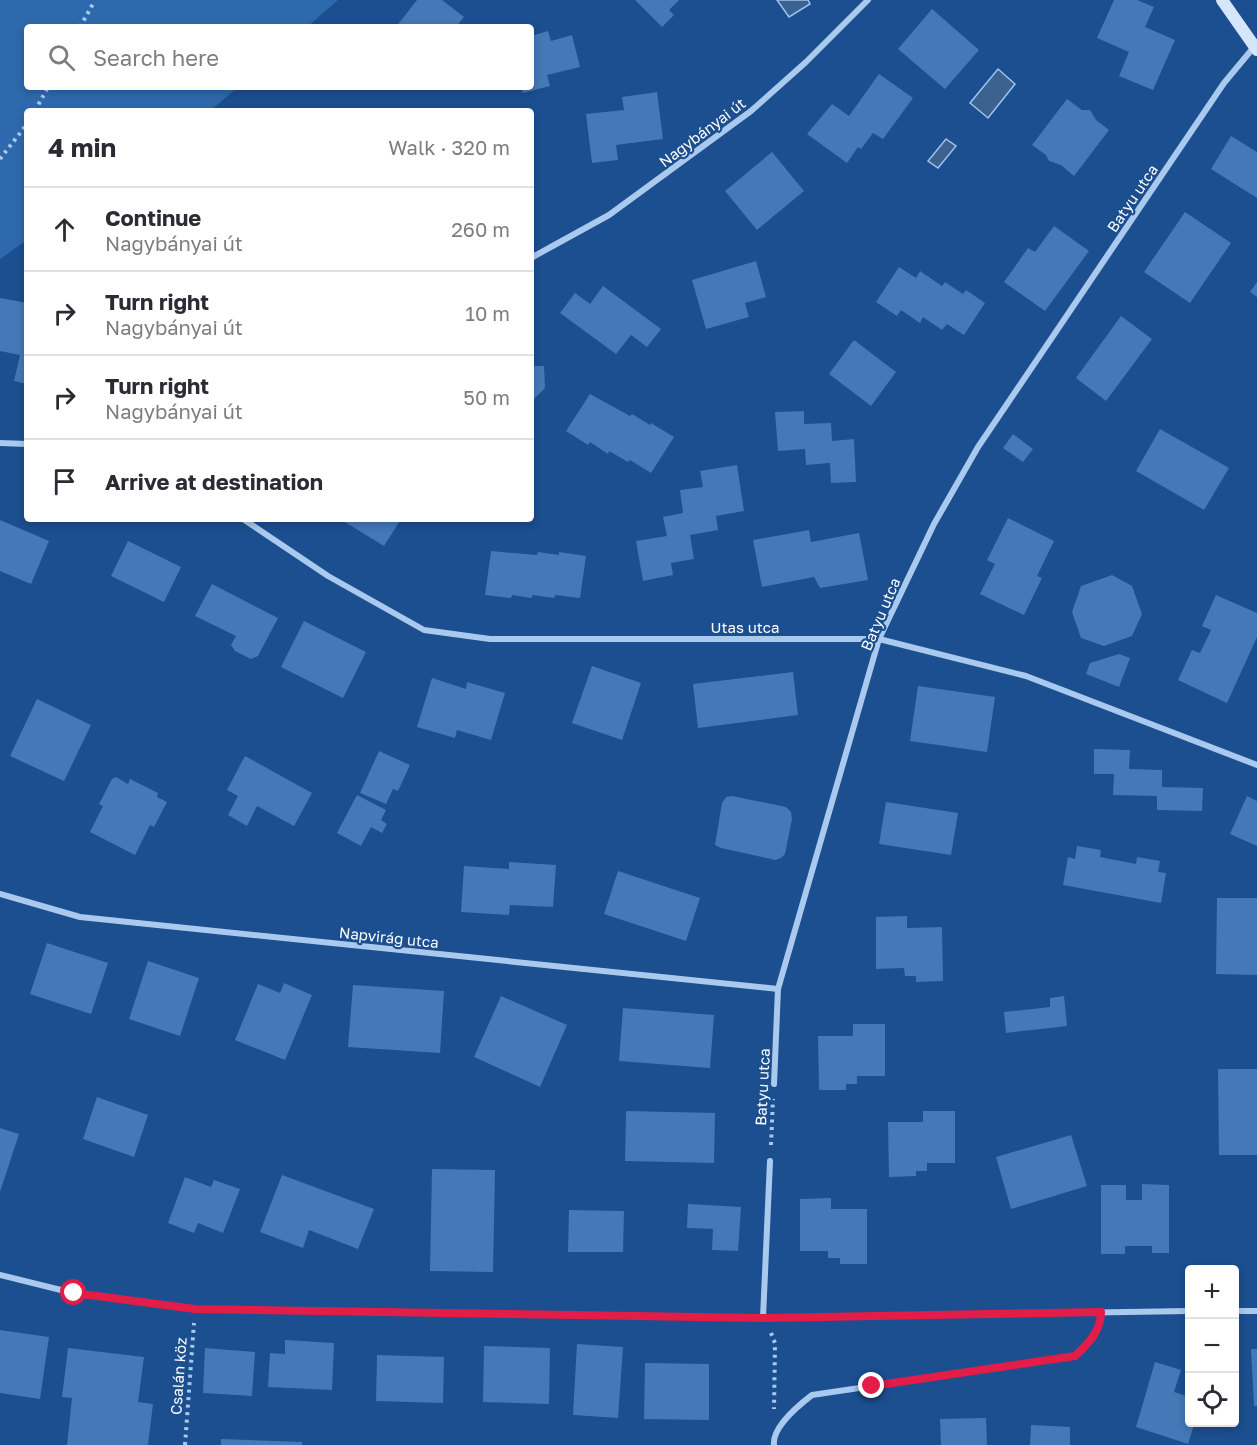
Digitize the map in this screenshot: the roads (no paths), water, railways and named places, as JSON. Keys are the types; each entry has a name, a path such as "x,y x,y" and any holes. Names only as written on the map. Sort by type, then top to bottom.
{"street":[{"name":"Nagybányai út","path":"534,256 609,215 751,111 806,62 868,0"},
{"path":"1222,0 1256,48"},
{"name":"Batyu utca","path":"774,1084 778,989 879,639 934,524 978,447 1224,83 1256,48"},
{"path":"0,443 24,444"},
{"name":"Utas utca","path":"247,522 328,576 424,630 489,639 879,639 1026,676 1257,765"},
{"name":"Napvirág utca","path":"0,894 80,917 778,989"},
{"path":"763,1318 770,1161"},
{"path":"0,1275 74,1293 195,1309 763,1318 1185,1311"},
{"path":"1239,1311 1257,1311"},
{"path":"773,1442 789,1414 812,1395 1075,1356 1089,1343 1101,1322 1101,1312"}]}
